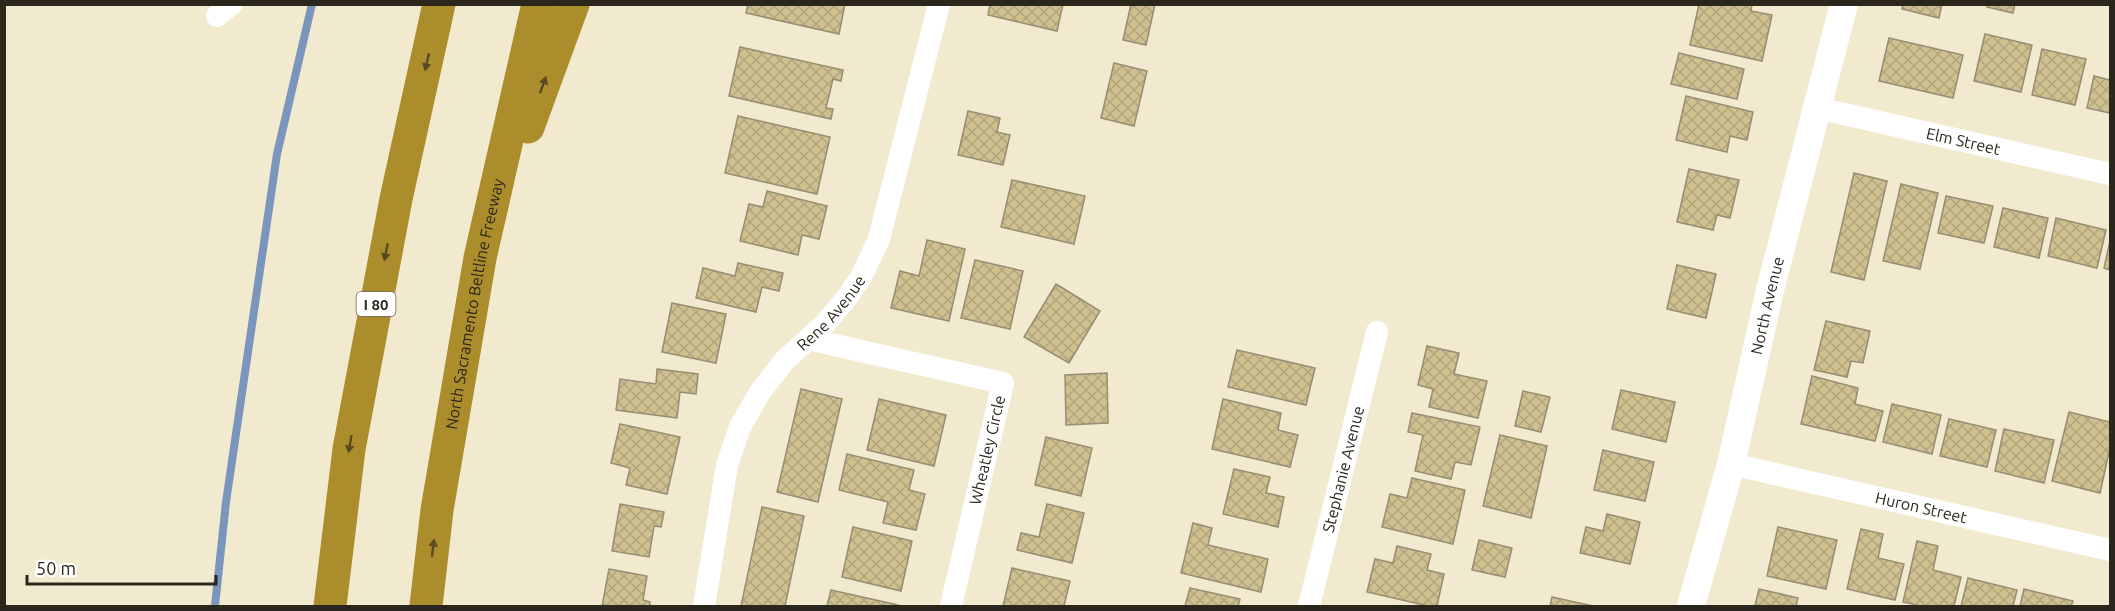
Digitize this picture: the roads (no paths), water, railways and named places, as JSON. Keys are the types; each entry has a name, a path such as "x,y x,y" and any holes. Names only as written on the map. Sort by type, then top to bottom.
{"highway":[{"name":"I 80","path":"330,606 349,449 396,199 440,4"},
{"name":"North Sacramento Beltline Freeway","path":"426,606 437,510 480,258 538,4"},
{"path":"480,258 573,4"}],"street":[{"name":"Rene Avenue","path":"704,606 728,465 740,427 760,392 785,360 824,325 861,278 879,239 939,4"},
{"name":"North Avenue","path":"1691,606 1731,464 1772,286 1844,4"},
{"name":"Elm Street","path":"1817,108 2110,174"},
{"name":"Stephanie Avenue","path":"1310,606 1377,332"},
{"name":"Wheatley Circle","path":"808,339 1002,383 951,606"},
{"name":"Huron Street","path":"1731,464 2110,550"}],"waterway":[{"path":"215,606 226,502 277,154 312,4"}]}
